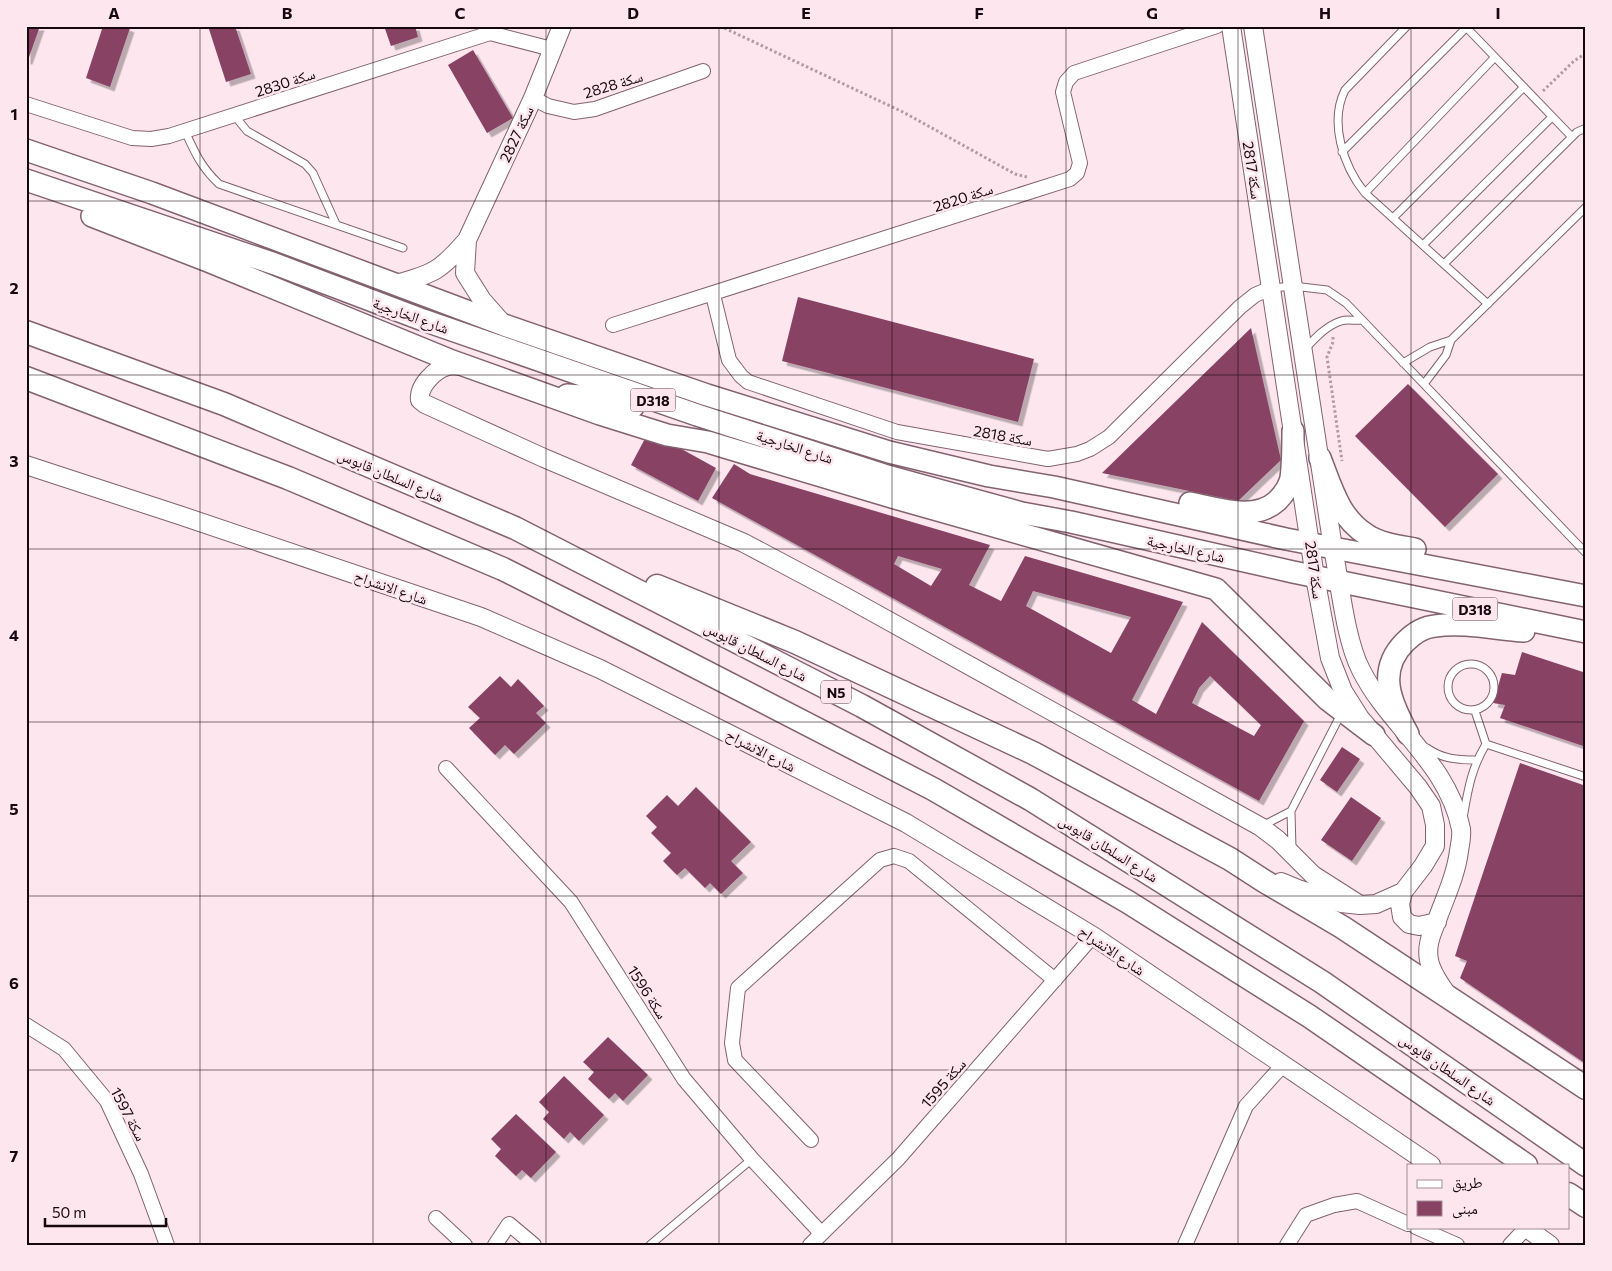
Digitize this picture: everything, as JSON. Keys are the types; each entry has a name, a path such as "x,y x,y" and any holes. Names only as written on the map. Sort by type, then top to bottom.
{"highway":[{"name":"شارع السلطان قابوس","path":"26,332 224,404 515,528 862,706 1030,799 1322,982 1586,1164"},
{"path":"26,378 288,478 503,570 934,789 1128,902 1309,1016 1525,1164"},
{"path":"515,528 795,642 1033,753 1230,860 1342,927 1448,995 1586,1088"},
{"path":"1570,1195 1586,1206"}],"main road":[{"name":"شارع الخارجية","path":"26,150 152,193 504,325 706,395 889,452 989,476 1054,487 1311,544 1510,580 1586,596"},
{"name":"شارع الخارجية","path":"26,180 275,264 423,320 697,415 884,475 1022,513 1071,522 1315,577 1586,632"},
{"path":"26,192 94,216 208,261 465,366 600,414 667,435 731,448 905,501 1216,589 1328,700 1374,735"},
{"path":"542,393 595,396 674,417 697,415"},
{"path":"1054,487 1107,488 1237,512 1258,512 1272,506 1284,495 1290,480 1293,431"},
{"path":"1320,458 1338,505 1367,536 1390,545 1422,550 1510,580"},
{"path":"1408,734 1394,708 1389,687 1389,670 1402,645 1413,634 1434,626 1454,625 1586,637"}],"street":[{"name":"سكة 2827","path":"396,284 435,272 450,260 467,240 533,98 562,26"},
{"name":"سكة 2820","path":"612,325 1070,180 1077,173 1080,163 1063,92 1066,82 1074,73 1217,26"},
{"name":"سكة 2817","path":"1230,860 1298,889 1341,903 1376,904 1403,892 1423,866 1435,846 1435,825 1431,806 1418,787 1360,718 1344,691 1330,658 1315,577 1231,26"},
{"name":"سكة 2817","path":"1253,26 1345,618 1360,669 1384,706 1408,734 1452,796 1461,831 1457,863 1428,944 1429,961 1435,977 1448,995"},
{"name":"سكة 2830","path":"26,104 132,138 151,139 185,131 490,32 552,50"},
{"name":"سكة 2828","path":"533,98 548,106 574,112 595,110 703,71"},
{"name":"سكة 2827","path":"467,240 465,273 482,300 504,325"},
{"name":"سكة 2818","path":"713,294 729,360 748,382 896,432 1048,459 1077,454 1090,449 1109,437 1240,307 1255,295 1271,288"},
{"path":"465,366 448,366 432,375 422,388 419,395 420,400 425,404 544,458 744,543 858,604 1261,827 1278,840 1313,875 1360,905"},
{"name":"شارع الانشراح","path":"26,464 481,617 600,669 906,823 1093,936 1282,1066 1429,1164"},
{"name":"سكة 1596","path":"446,768 571,902 684,1079 752,1159 821,1233"},
{"path":"811,1140 735,1060 732,1043 738,988 880,860 894,856 909,861 1055,980"},
{"path":"1403,892 1400,904 1402,916 1409,924 1419,926 1436,922"},
{"name":"سكة 1595","path":"810,1245 898,1159 1093,936"},
{"name":"سكة 1597","path":"26,1025 64,1049 107,1101 141,1174 167,1245"},
{"path":"1186,1245 1246,1106 1282,1066"},
{"path":"1287,1245 1306,1215 1334,1205 1357,1201 1407,1224"},
{"path":"436,1218 465,1245"},
{"path":"495,1245 509,1224 534,1245"},
{"path":"1418,1228 1457,1245"},
{"path":"1510,1245 1525,1228 1550,1245"}],"lane":[{"path":"1407,26 1345,90 1340,99 1338,110 1342,152 1351,173 1365,192 1488,304"},
{"path":"1342,152 1467,27 1572,137"},
{"path":"1365,192 1495,57"},
{"path":"1393,218 1524,87"},
{"path":"234,115 247,131 305,164 313,173 336,224"},
{"path":"1423,245 1552,117"},
{"path":"1444,264 1577,132 1586,128"},
{"path":"185,131 198,160 208,174 219,184 403,248"},
{"path":"1404,363 1430,347 1451,340 1586,207"},
{"name":"سكة 2818","path":"1271,288 1293,286 1327,290 1346,303 1586,553"},
{"path":"1304,351 1317,335 1342,320 1362,320"},
{"path":"1424,384 1446,355 1451,340"},
{"path":"1464,664 1481,666 1489,672 1494,684 1491,700 1485,706 1475,710 1462,709 1455,705 1448,692 1449,678 1454,671 1464,664"},
{"path":"1461,831 1469,782 1476,760 1486,744 1475,710"},
{"path":"1292,854 1290,811 1306,775 1342,712"},
{"path":"1408,734 1434,754 1460,760 1476,760"},
{"path":"1486,744 1586,777"},
{"path":"1261,827 1290,811"},
{"path":"650,1245 752,1159"}],"path":[{"path":"720,26 903,112 1015,174 1054,185"},
{"path":"1535,99 1562,72 1586,53"},
{"path":"1329,327 1333,342 1327,357 1342,462"}],"building":[{"path":"26,26 40,26 28,60 26,60"},
{"path":"103,26 125,26 130,28 110,87 86,78"},
{"path":"208,26 235,26 251,74 226,82"},
{"path":"384,26 415,26 418,37 391,46"},
{"path":"473,50 513,118 487,133 448,65"},
{"path":"798,297 1034,359 1018,422 782,361"},
{"path":"1251,328 1281,460 1238,501 1102,473"},
{"path":"1408,384 1498,474 1445,527 1355,436"},
{"path":"649,431 716,468 698,501 631,465"},
{"path":"734,464 750,474 990,545 969,585 1001,601 1025,556 1183,602 1132,700 1156,714 1202,622 1304,721 1259,801 712,498","holes":["898,556 942,569 931,586 894,564","1033,591 1131,617 1111,653 1026,606","1210,676 1261,725 1254,736 1192,703 1199,688"]},
{"path":"1522,652 1586,673 1586,747 1500,718 1505,705 1493,703 1502,673 1515,675"},
{"path":"500,676 511,687 518,679 544,706 536,713 546,723 514,754 505,745 495,755 469,728 480,718 468,707"},
{"path":"1342,747 1360,759 1337,792 1320,780"},
{"path":"1520,763 1586,786 1586,1064 1460,978 1467,961 1455,956"},
{"path":"696,787 751,842 731,861 743,873 721,894 710,883 705,888 685,868 677,875 663,861 671,853 651,833 657,827 646,816 667,795 678,806"},
{"path":"1351,797 1381,818 1352,861 1321,840"},
{"path":"608,1037 648,1075 623,1101 615,1093 609,1099 588,1079 594,1072 583,1062"},
{"path":"564,1076 604,1115 579,1141 570,1132 564,1139 543,1119 549,1112 539,1102"},
{"path":"516,1114 556,1152 531,1178 522,1170 516,1176 495,1156 501,1149 491,1139"}]}
